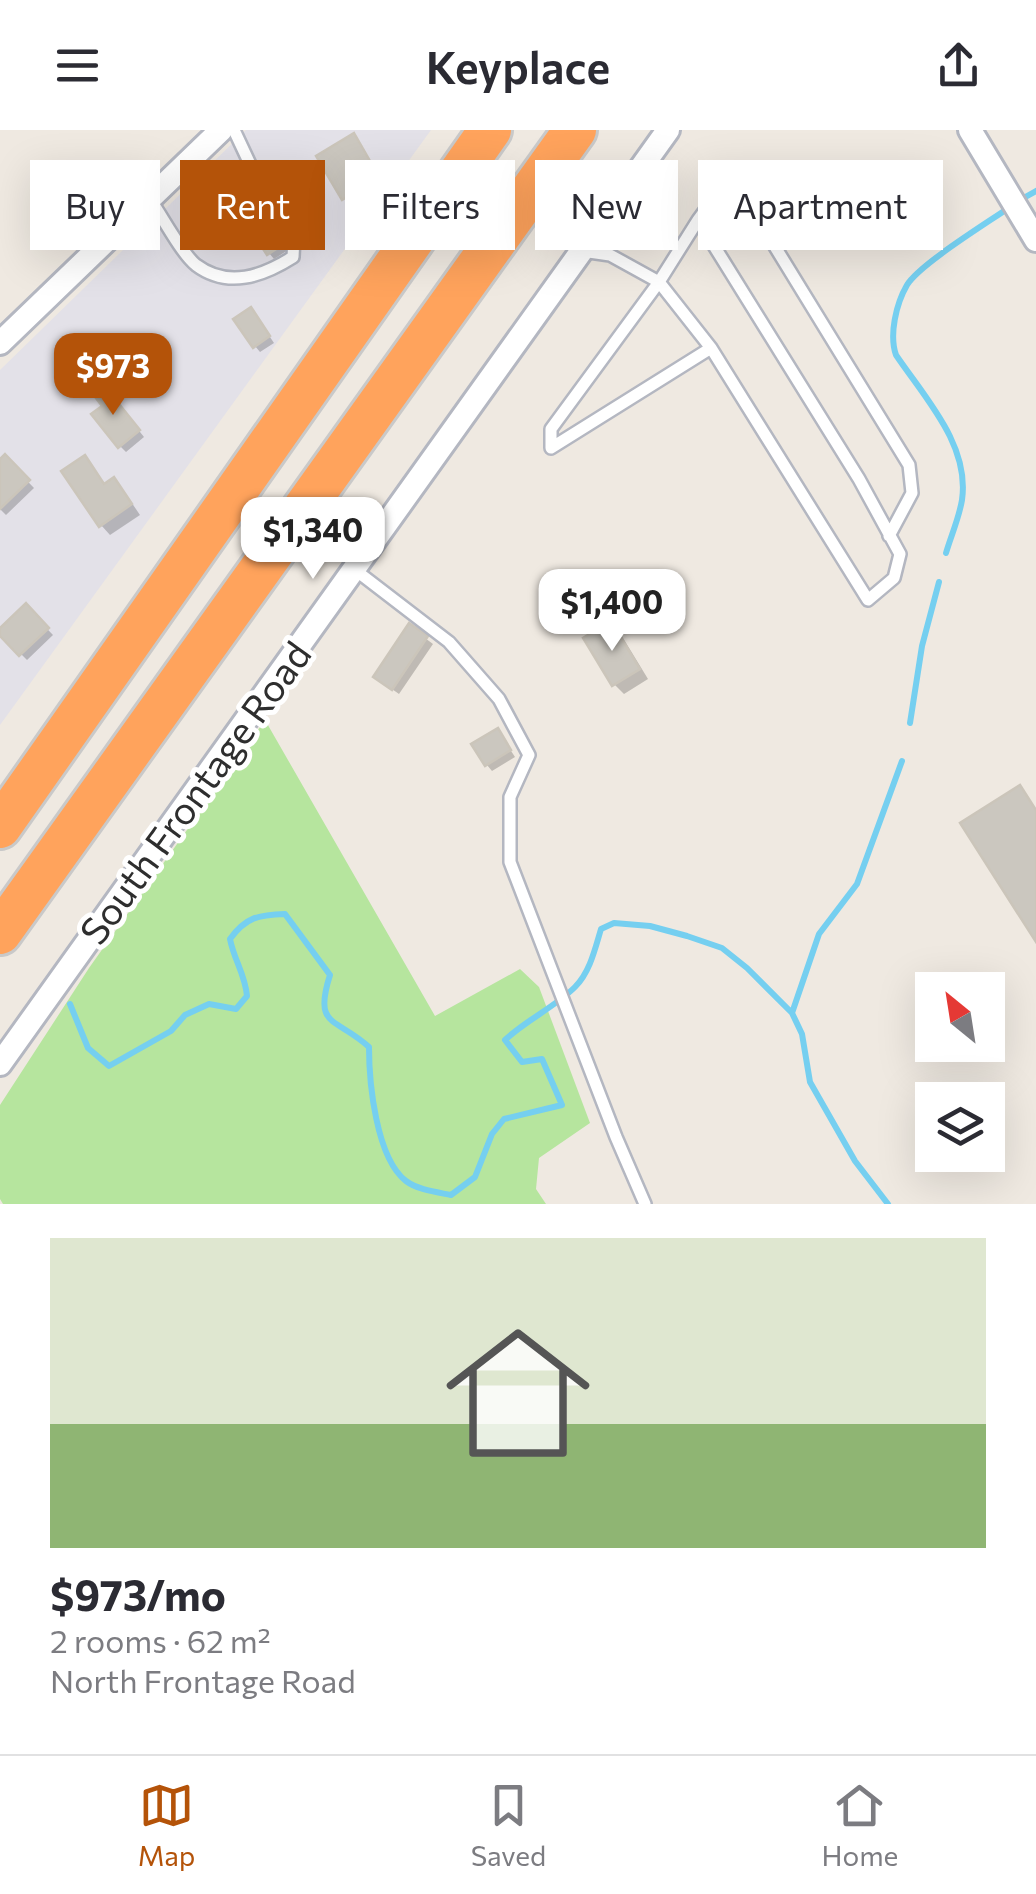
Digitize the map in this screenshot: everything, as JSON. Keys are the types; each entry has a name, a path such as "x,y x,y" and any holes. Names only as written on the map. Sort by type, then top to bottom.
{"highway":[{"path":"0,828 490,130"},
{"path":"0,932 575,130"}],"street":[{"name":"South Frontage Road","path":"646,160 668,130"},
{"path":"970,130 1030,231"},
{"path":"160,187 206,135"},
{"path":"0,342 96,250"},
{"name":"South Frontage Road","path":"0,1064 582,250"}],"lane":[{"path":"160,213 195,264 231,280 269,272 293,257 294,238 273,213 234,130"},
{"path":"698,220 659,282 551,428 551,448 711,348"},
{"path":"582,250 610,255 659,282 711,348 868,600 894,578 900,554 860,479 717,250"},
{"path":"777,250 909,465 912,493 888,536"},
{"path":"354,570 449,642 499,699 529,755 510,797 510,862 646,1204"}],"shaded area":[{"path":"246,130 431,130 409,160 345,160 345,249 0,725 0,370 123,250 160,250 160,214 180,194 180,250 325,250 325,160 215,160"}],"green space":[{"path":"265,720 435,1016 520,969 539,987 590,1123 539,1158 536,1189 546,1204 3,1204 0,1199 0,1105 89,968"}],"building":[{"path":"354,133 369,160 345,160 342,200 325,171 325,160 316,156"},
{"path":"251,307 270,336 253,348 233,319"},
{"path":"103,384 140,430 118,448 91,414 102,406 92,393"},
{"path":"5,454 30,480 0,509 0,459"},
{"path":"85,455 104,484 114,477 132,504 99,527 61,471"},
{"path":"26,603 49,628 19,656 0,636 0,628"},
{"path":"611,621 640,669 612,686 583,638"},
{"path":"409,623 428,636 392,690 373,677"},
{"path":"498,728 511,750 485,766 471,744"},
{"path":"1020,785 1036,810 1036,942 960,823"}],"waterway":[{"path":"1020,200 1036,191"},
{"path":"946,553 962,500 959,460 943,423 896,355 895,320 903,293 914,276 1010,207"},
{"path":"910,723 922,646 939,582"},
{"path":"792,1013 819,934 857,884 902,761"},
{"path":"70,1004 88,1048 109,1066 171,1031 185,1015 209,1004 236,1009 247,996 230,939 253,919 285,914 330,975 325,992 326,1013 369,1047 376,1119 396,1170 416,1187 451,1195 475,1177 492,1134 504,1119 562,1105 542,1059 522,1062 505,1040 575,987 585,974 601,929 614,923 650,926 722,948 792,1013 802,1034 810,1082 855,1161 888,1204"}]}
